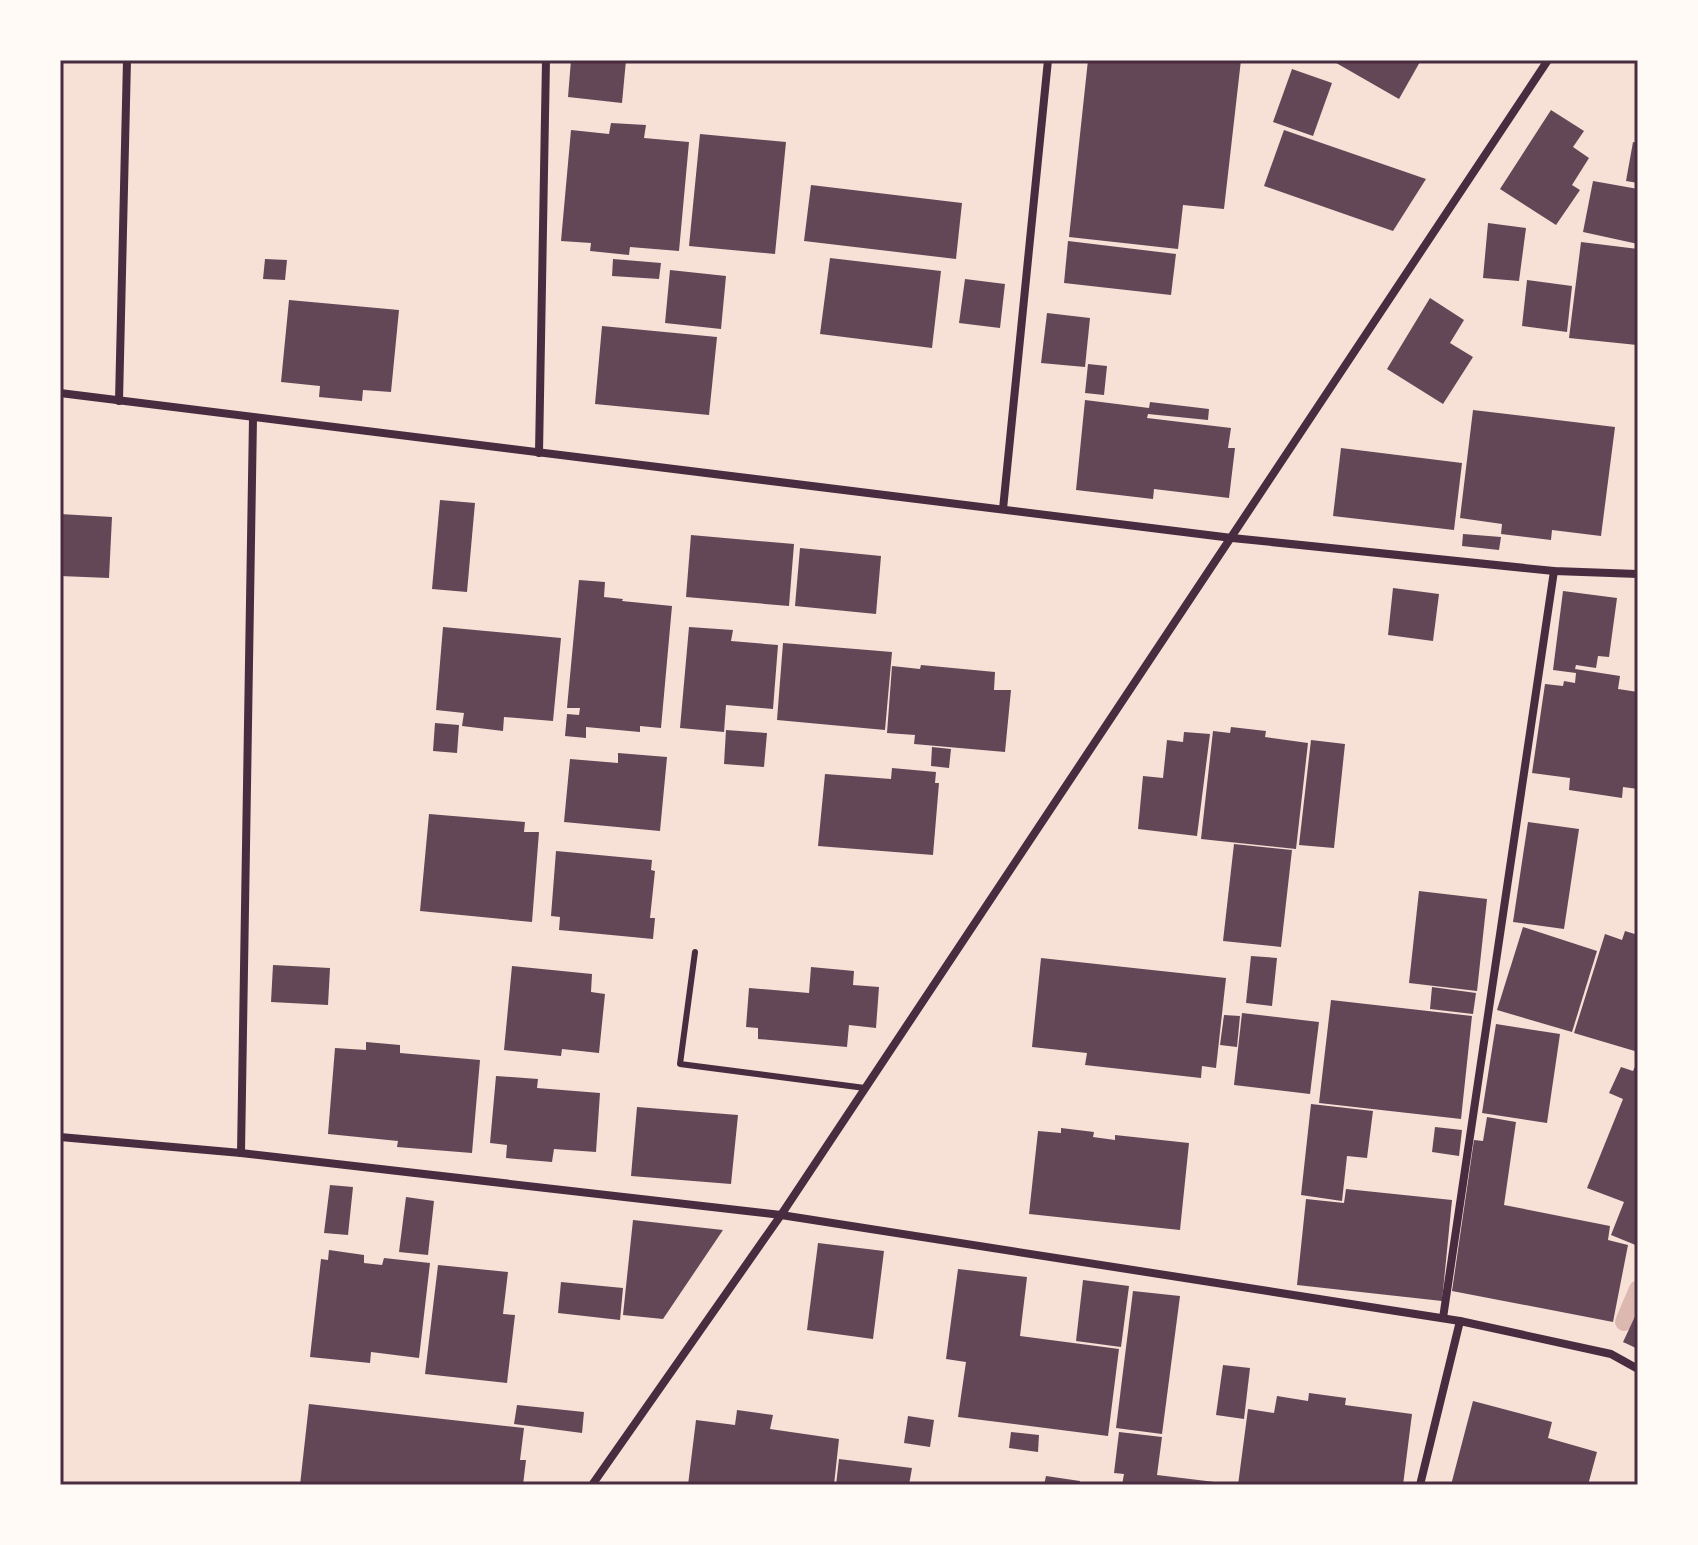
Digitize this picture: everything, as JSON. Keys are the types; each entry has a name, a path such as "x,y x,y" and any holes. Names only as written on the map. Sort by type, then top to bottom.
{"street":[{"path":"119,401 127,60"},
{"path":"539,453 546,60"},
{"path":"1003,509 1048,60"},
{"path":"592,1485 781,1215 1548,60"},
{"path":"60,393 1232,538 1554,571 1638,574"},
{"path":"241,1153 253,418"},
{"path":"1443,1318 1554,571"},
{"path":"60,1137 241,1153 781,1215 1460,1321 1611,1354 1638,1369"},
{"path":"1420,1485 1460,1321"}],"lane":[{"path":"695,952 680,1064 865,1088"}],"building":[{"path":"571,60 626,60 622,103 568,97"},
{"path":"1088,60 1241,60 1224,209 1183,205 1178,249 1069,237"},
{"path":"1331,60 1421,60 1399,99"},
{"path":"1292,69 1332,83 1313,136 1273,122"},
{"path":"1551,110 1584,131 1573,147 1589,158 1572,185 1580,190 1556,225 1500,189"},
{"path":"611,123 646,125 644,138 689,142 679,251 630,247 629,255 590,251 591,243 561,241 571,130 609,134"},
{"path":"1284,130 1426,179 1393,231 1264,186"},
{"path":"700,134 786,142 775,254 689,246"},
{"path":"1633,142 1638,143 1638,183 1626,181"},
{"path":"1593,181 1638,189 1638,244 1583,232"},
{"path":"811,185 962,203 956,259 804,241"},
{"path":"1488,223 1526,228 1519,281 1483,278"},
{"path":"1068,241 1176,254 1171,295 1064,283"},
{"path":"1581,242 1638,249 1637,345 1569,338"},
{"path":"830,258 941,271 932,348 820,334"},
{"path":"265,259 287,260 285,280 263,279"},
{"path":"613,259 661,263 659,279 612,276"},
{"path":"670,270 726,276 721,329 665,323"},
{"path":"965,279 1005,284 1000,328 959,323"},
{"path":"1527,280 1572,286 1567,332 1522,326"},
{"path":"1430,298 1464,320 1450,343 1473,357 1443,404 1387,369"},
{"path":"289,300 399,310 391,392 363,390 362,401 319,397 320,386 281,382"},
{"path":"1047,313 1090,318 1085,367 1041,363"},
{"path":"602,326 717,337 709,415 595,404"},
{"path":"1088,364 1107,366 1104,395 1085,393"},
{"path":"1085,400 1149,408 1150,402 1209,409 1208,420 1148,414 1147,418 1231,428 1228,448 1235,448 1229,498 1154,489 1153,499 1076,490"},
{"path":"1473,410 1615,427 1601,536 1552,530 1551,540 1501,534 1502,524 1460,518"},
{"path":"1341,448 1462,463 1454,530 1333,516"},
{"path":"440,500 475,503 467,592 432,589"},
{"path":"60,514 112,517 109,578 60,576"},
{"path":"1463,534 1501,537 1499,550 1462,546"},
{"path":"691,535 794,544 789,606 686,597"},
{"path":"800,548 881,556 876,614 795,606"},
{"path":"579,580 605,582 604,597 672,606 661,728 640,726 640,732 586,727 586,738 565,736 567,714 579,715 580,708 567,708"},
{"path":"1393,588 1439,594 1433,641 1388,635"},
{"path":"1563,591 1617,598 1609,657 1598,656 1596,668 1576,665 1575,669 1620,676 1618,689 1638,692 1638,789 1623,787 1622,798 1569,790 1570,778 1532,773 1545,684 1563,686 1564,681 1575,683 1576,673 1553,670"},
{"path":"443,627 561,638 553,721 504,717 503,731 462,726 464,713 436,710"},
{"path":"689,627 733,630 731,641 778,645 773,709 726,705 724,732 680,728"},
{"path":"783,643 892,652 885,730 777,720"},
{"path":"921,665 995,672 994,690 1011,690 1005,752 914,744 915,735 887,733 892,666 920,669"},
{"path":"435,723 459,725 457,753 433,751"},
{"path":"1231,727 1266,731 1265,737 1308,743 1296,849 1201,839 1213,731 1230,733"},
{"path":"726,730 767,733 764,767 724,764"},
{"path":"1184,732 1210,734 1197,836 1138,829 1143,776 1163,778 1167,740 1183,742"},
{"path":"1311,740 1345,744 1334,848 1299,845"},
{"path":"932,747 951,749 949,768 931,766"},
{"path":"618,753 667,757 660,831 564,822 570,759 618,763"},
{"path":"892,768 936,772 935,783 939,783 933,855 818,846 825,774 891,779"},
{"path":"429,814 525,822 524,832 539,832 532,922 420,911"},
{"path":"1528,822 1579,829 1564,929 1513,922"},
{"path":"1234,844 1292,850 1281,947 1223,941"},
{"path":"556,851 652,860 651,870 655,871 650,918 655,918 653,939 559,930 560,917 551,916"},
{"path":"1419,891 1487,899 1477,991 1409,983"},
{"path":"1523,927 1597,951 1572,1032 1497,1010"},
{"path":"1625,931 1638,935 1638,1052 1574,1033 1605,934 1622,940"},
{"path":"1251,956 1277,958 1272,1006 1246,1003"},
{"path":"1041,958 1226,978 1216,1068 1202,1066 1201,1078 1085,1065 1087,1053 1032,1047"},
{"path":"273,965 330,968 328,1005 271,1002"},
{"path":"512,966 592,974 591,992 605,994 599,1053 562,1049 561,1056 504,1050"},
{"path":"811,967 854,971 853,985 879,987 876,1028 849,1025 847,1047 758,1039 758,1028 746,1027 749,988 809,993"},
{"path":"1432,987 1476,993 1473,1014 1430,1009"},
{"path":"1331,1000 1472,1016 1461,1119 1319,1103"},
{"path":"1242,1013 1319,1022 1310,1094 1234,1085"},
{"path":"1224,1015 1240,1016 1237,1047 1220,1045"},
{"path":"1496,1024 1560,1034 1547,1123 1482,1113"},
{"path":"366,1042 400,1045 400,1053 480,1060 472,1153 397,1147 398,1141 328,1134 335,1048 366,1050"},
{"path":"1638,1060 1638,1246 1611,1235 1624,1202 1587,1188 1623,1099 1609,1093 1621,1067 1633,1071"},
{"path":"496,1076 538,1079 537,1088 600,1093 596,1152 554,1149 552,1162 506,1158 507,1145 490,1143"},
{"path":"1311,1104 1373,1111 1367,1158 1347,1156 1342,1201 1301,1195"},
{"path":"637,1107 738,1115 731,1184 631,1176"},
{"path":"1487,1117 1516,1122 1504,1205 1610,1226 1608,1240 1628,1245 1613,1322 1452,1291 1474,1140 1483,1141"},
{"path":"1435,1127 1462,1130 1459,1156 1432,1152"},
{"path":"1061,1128 1094,1132 1093,1137 1115,1140 1115,1135 1189,1143 1180,1230 1029,1214 1038,1131 1061,1133"},
{"path":"330,1185 353,1187 348,1235 324,1233"},
{"path":"1346,1189 1452,1200 1442,1301 1297,1285 1306,1199 1344,1203"},
{"path":"406,1197 434,1201 428,1255 399,1252"},
{"path":"633,1220 723,1230 663,1319 623,1315"},
{"path":"818,1243 884,1251 873,1339 807,1330"},
{"path":"329,1250 364,1255 364,1263 382,1265 384,1258 430,1263 419,1358 371,1352 370,1363 310,1357 321,1259 328,1260"},
{"path":"438,1265 508,1272 503,1314 515,1315 507,1383 425,1374"},
{"path":"958,1269 1027,1277 1020,1336 1119,1349 1108,1436 958,1417 966,1362 946,1359"},
{"path":"1083,1280 1129,1286 1121,1347 1076,1341"},
{"path":"561,1282 623,1288 620,1320 558,1313"},
{"path":"1133,1291 1180,1296 1162,1434 1116,1428"},
{"path":"1638,1310 1638,1349 1623,1342"},
{"path":"1223,1365 1250,1368 1244,1419 1216,1415"},
{"path":"1309,1393 1346,1398 1345,1405 1412,1414 1403,1485 1238,1485 1248,1409 1274,1413 1277,1396 1308,1401"},
{"path":"1473,1401 1552,1422 1548,1438 1597,1452 1588,1485 1451,1485"},
{"path":"309,1404 524,1428 520,1460 526,1460 523,1485 300,1485"},
{"path":"517,1405 584,1412 582,1433 514,1424"},
{"path":"737,1410 773,1415 770,1429 839,1439 834,1485 688,1485 696,1420 735,1425"},
{"path":"908,1416 934,1420 930,1447 904,1443"},
{"path":"1011,1432 1039,1435 1038,1452 1009,1448"},
{"path":"1119,1432 1162,1437 1157,1475 1223,1485 1122,1485 1124,1474 1114,1473"},
{"path":"839,1459 912,1468 909,1485 836,1485"},
{"path":"1046,1476 1080,1481 1080,1485 1044,1485"}],"waterway":[{"path":"1624,1322 1638,1289"}]}
